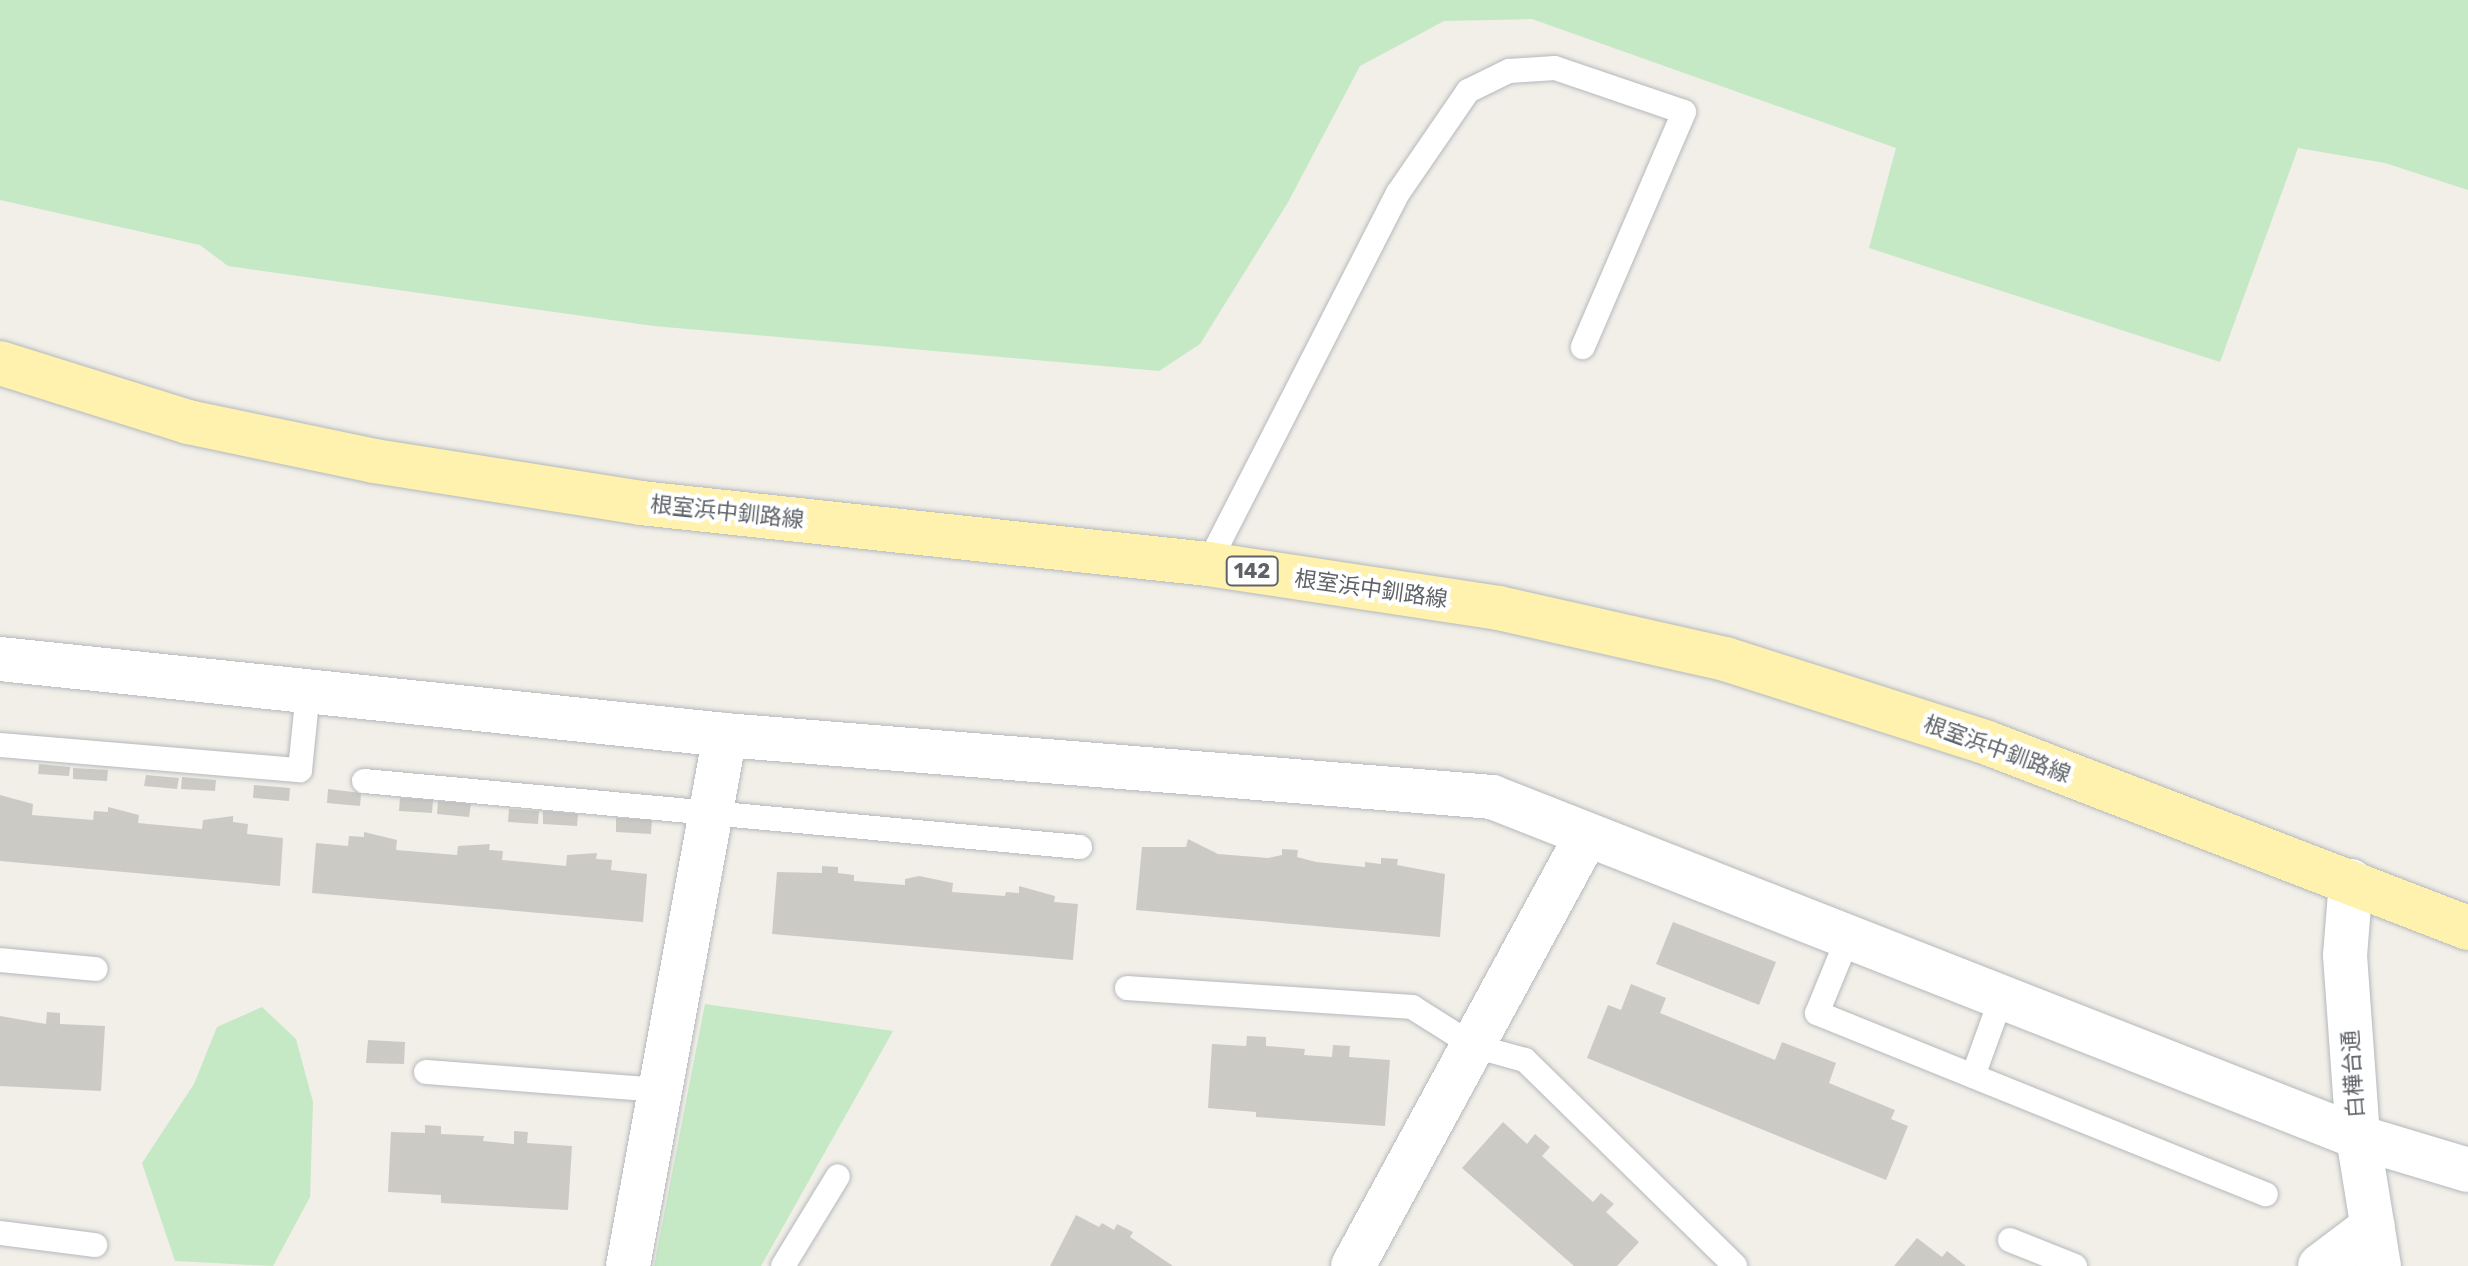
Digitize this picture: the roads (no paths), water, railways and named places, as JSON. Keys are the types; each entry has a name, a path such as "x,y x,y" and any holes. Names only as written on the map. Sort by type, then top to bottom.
{"main road":[{"name":"根室浜中釧路線","path":"0,363 188,422 374,461 641,503 1208,564 1499,608 1725,659 1985,742 2468,928"}],"street":[{"path":"0,659 725,735 1492,797 1847,940 2358,1137 2468,1170"},
{"path":"628,1266 725,735"},
{"path":"1353,1266 1587,835"},
{"name":"白樺台通","path":"2351,881 2345,955 2358,1137 2376,1246"},
{"path":"2320,1266 2376,1246"}],"lane":[{"path":"1208,564 1398,193 1468,91 1509,71 1555,68 1684,112 1583,347"},
{"path":"0,745 300,770 308,691"},
{"path":"364,781 1080,847"},
{"path":"1847,940 1817,1013 2266,1194"},
{"path":"0,960 96,969"},
{"path":"1127,988 1412,1007 1474,1046 1525,1060 1735,1266"},
{"path":"1973,1076 2001,999"},
{"path":"426,1072 660,1090"},
{"path":"783,1266 838,1176"},
{"path":"0,1233 95,1245"},
{"path":"2010,1240 2075,1266"}]}
